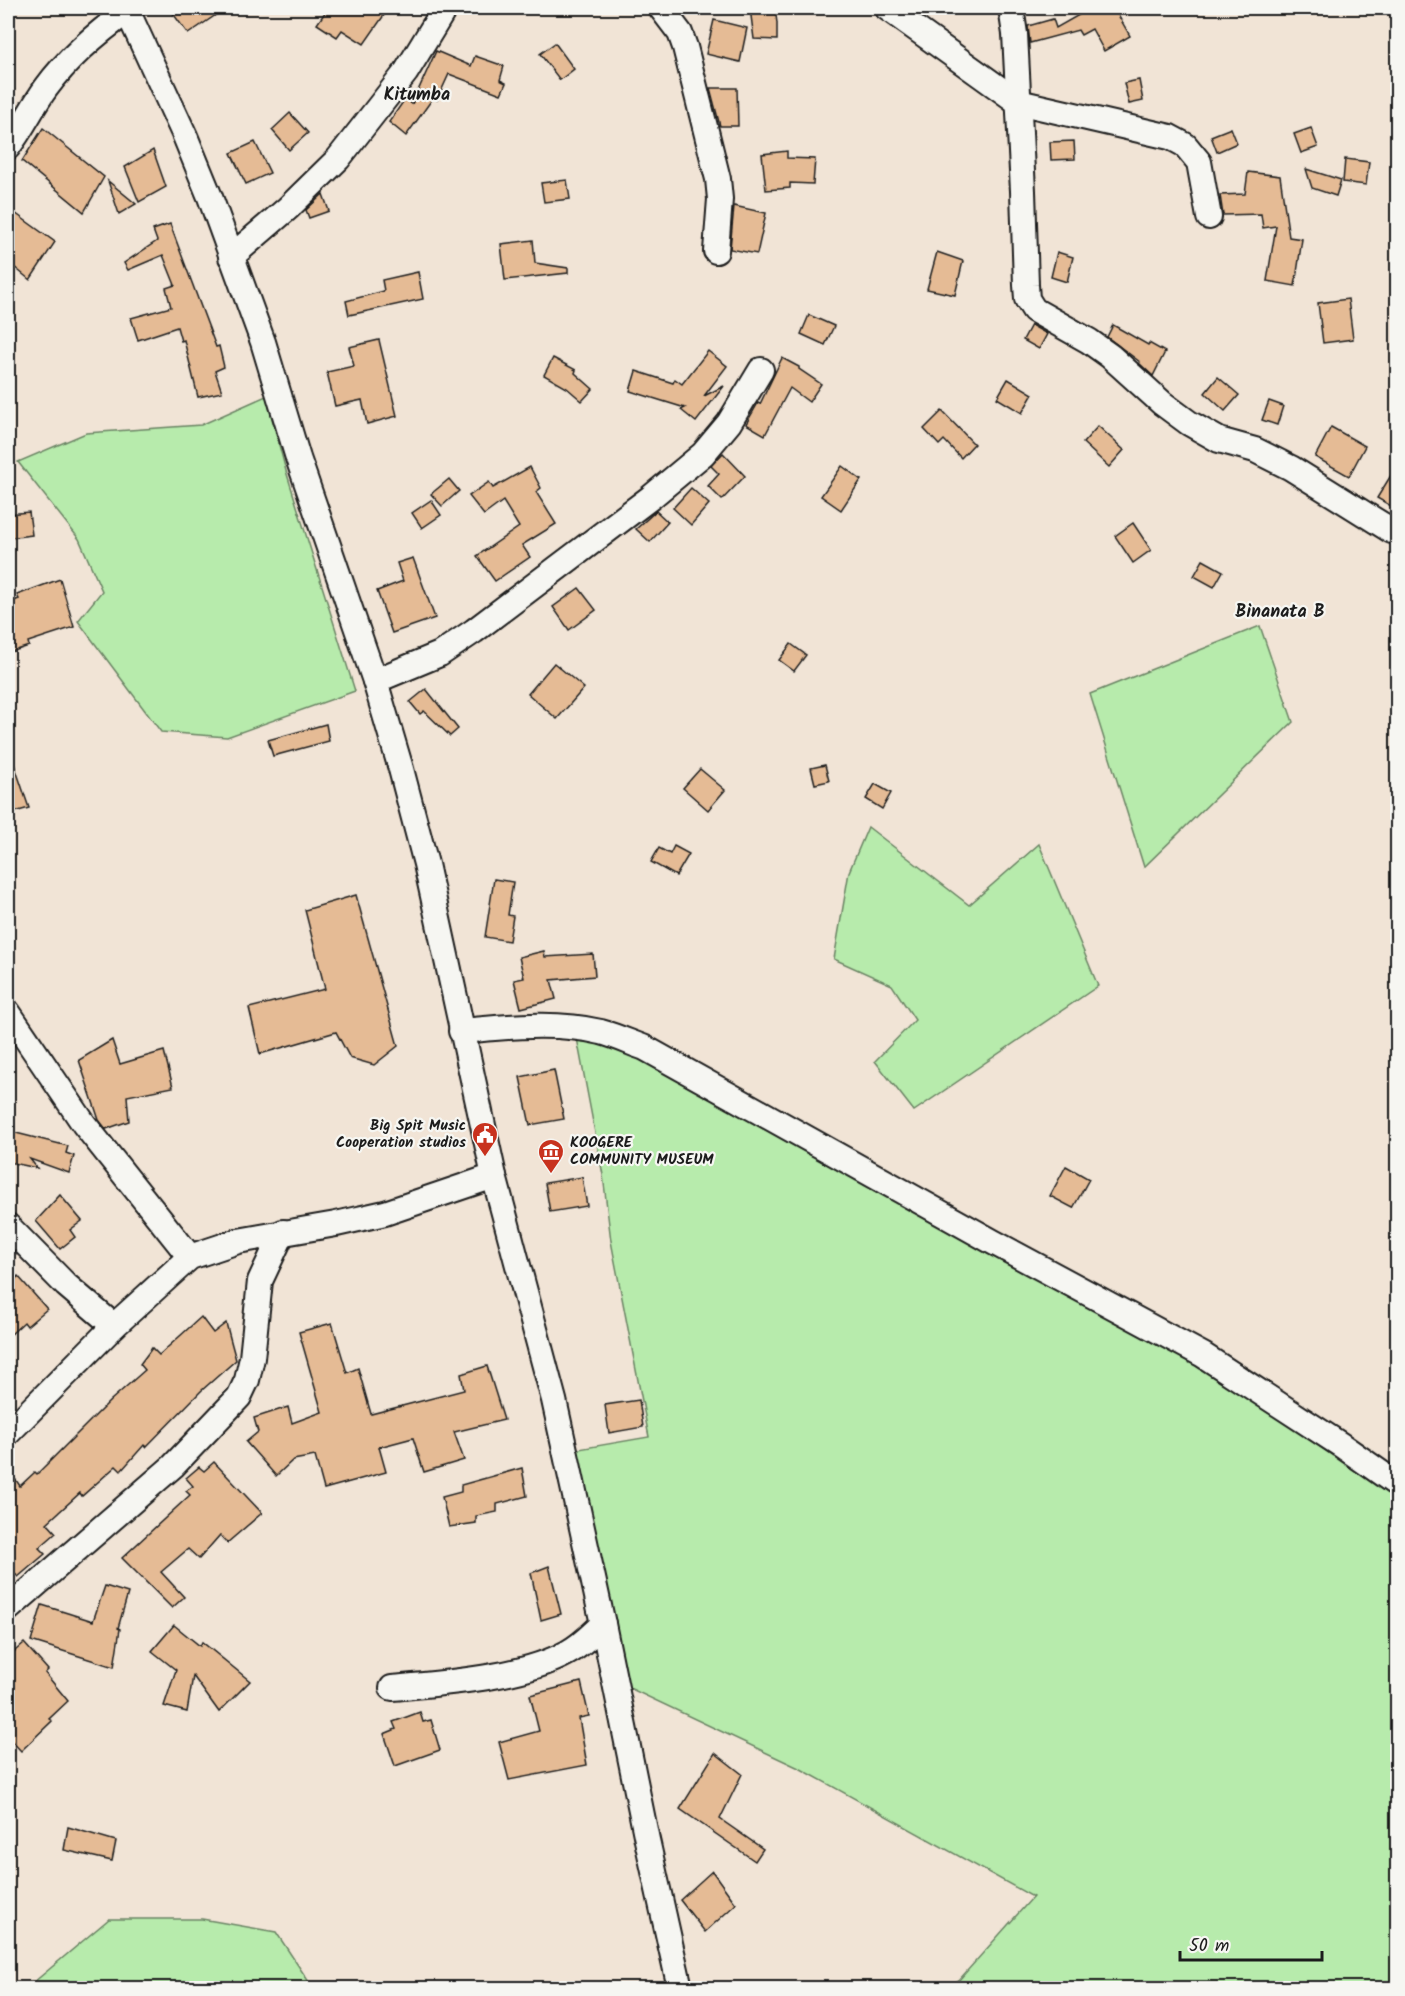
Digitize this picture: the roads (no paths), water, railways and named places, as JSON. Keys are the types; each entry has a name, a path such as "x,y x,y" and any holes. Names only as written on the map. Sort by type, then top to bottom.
{"street":[{"path":"231,257 288,208 338,159 406,72 445,8"},
{"path":"661,8 680,33 685,47 718,179 720,199 717,251"},
{"path":"887,8 1018,102 1151,132 1170,137 1185,145 1199,162 1209,217"},
{"path":"1011,8 1023,191 1027,299 1034,310 1089,341 1110,356 1162,403 1189,423 1219,440 1255,450 1291,468 1392,531"},
{"path":"8,147 26,123 45,88 78,53 127,9 210,197 263,342 298,458 375,681 426,864 494,1176 554,1400 680,1989"},
{"path":"375,681 440,654 474,631 650,498 703,454 729,423 760,370"},
{"path":"8,1012 84,1124 190,1257"},
{"path":"461,1031 530,1025 566,1027 602,1032 645,1048 993,1242 1203,1355 1398,1485"},
{"path":"8,1433 114,1326 190,1257 238,1241 385,1213 494,1176"},
{"path":"8,1226 66,1285 114,1326"},
{"path":"8,1609 173,1466 239,1397 247,1380 252,1358 260,1281 283,1232"},
{"path":"392,1688 476,1679 531,1667 567,1653 603,1624"}],"place":[{"name":"Big Spit Music Cooperation studios","path":"485,1158"},
{"name":"KOOGERE COMMUNITY MUSEUM","path":"551,1175"}],"district":[{"name":"Kitumba","path":"417,95"},
{"name":"Binanata B","path":"1280,612"}]}
